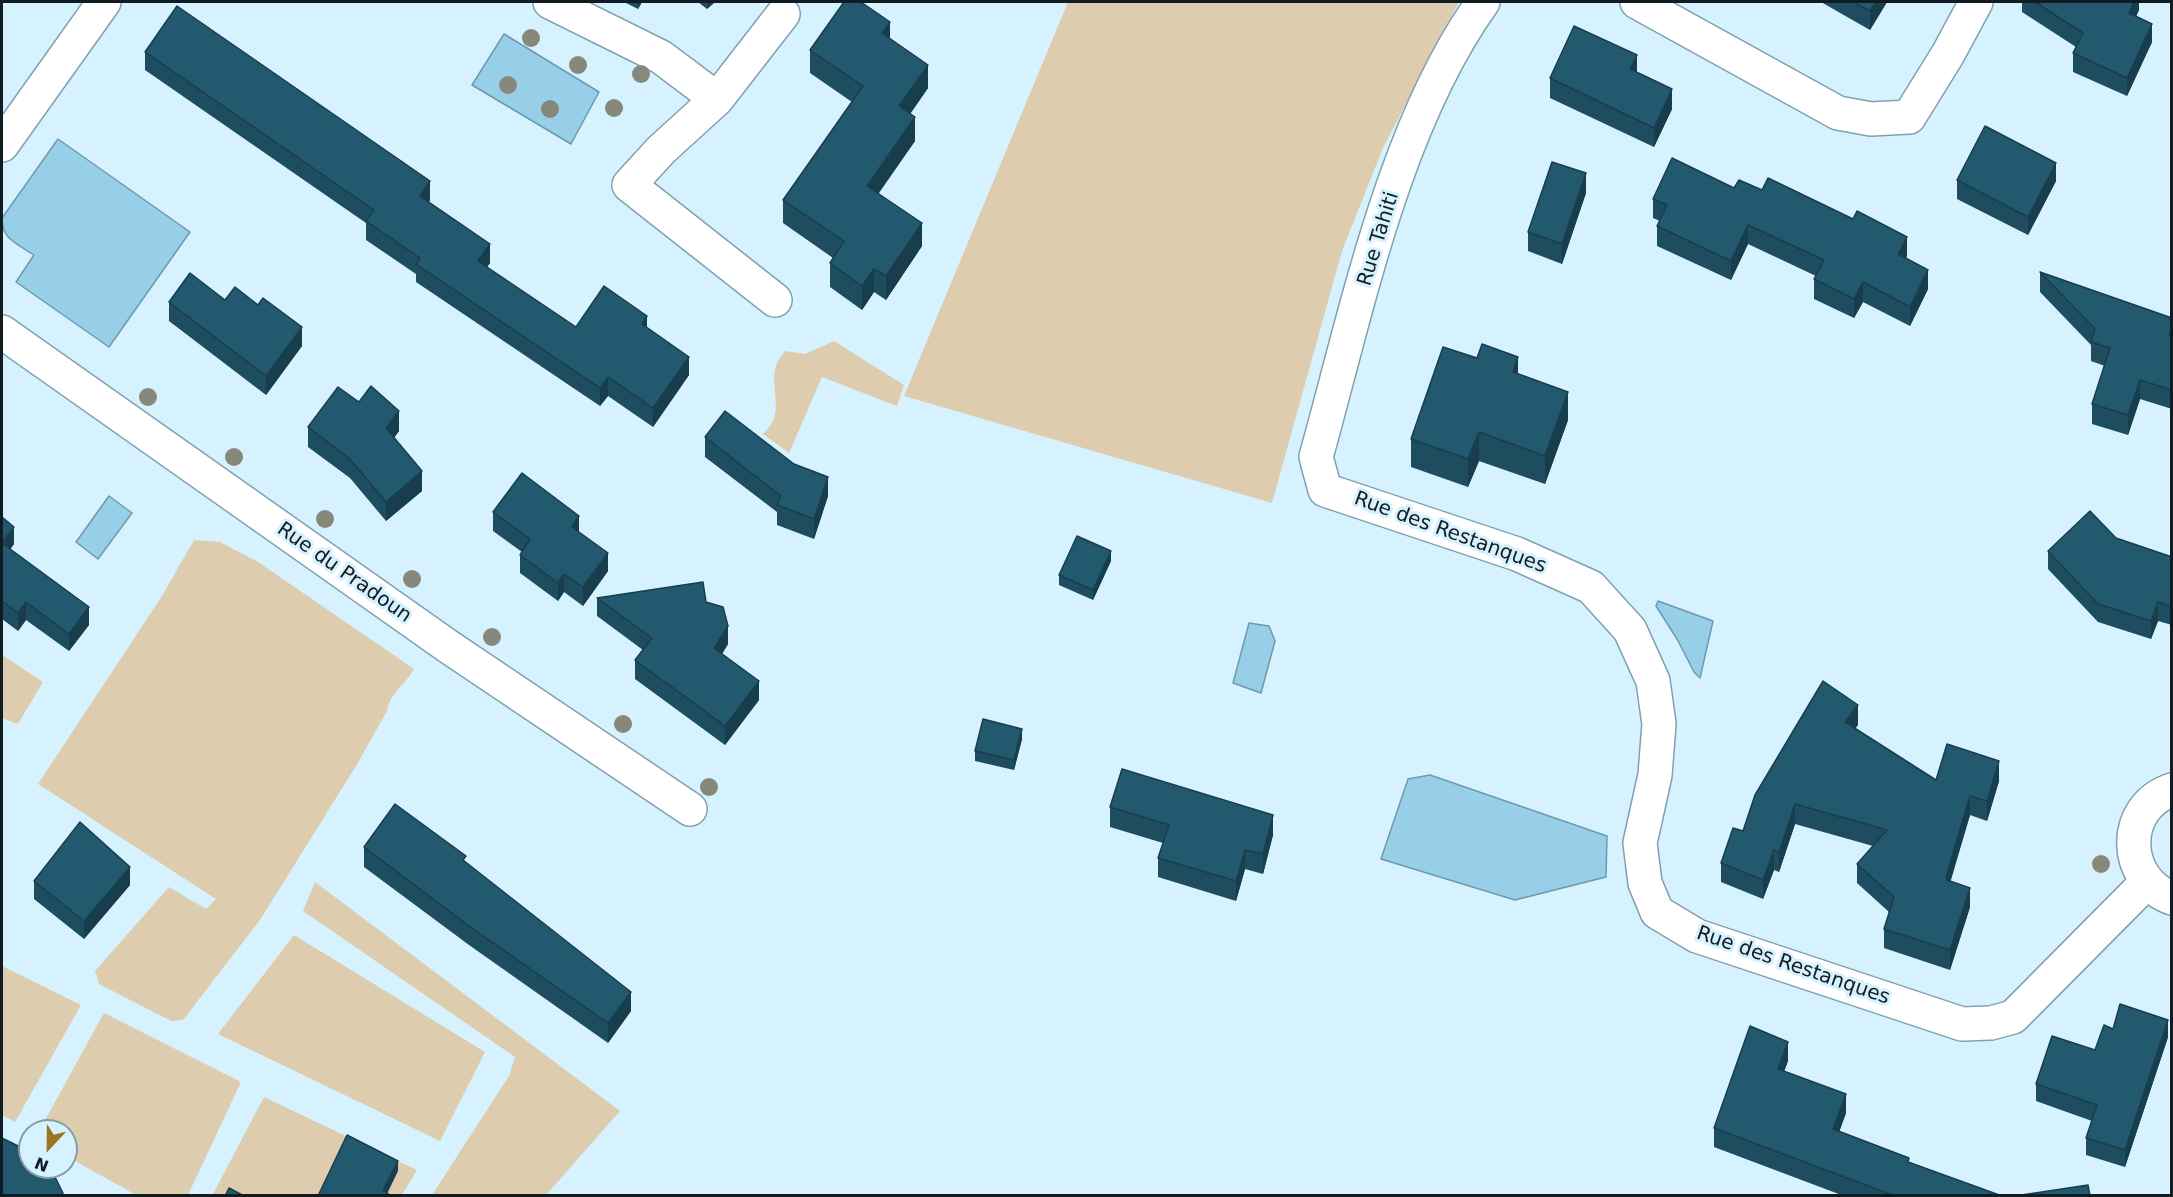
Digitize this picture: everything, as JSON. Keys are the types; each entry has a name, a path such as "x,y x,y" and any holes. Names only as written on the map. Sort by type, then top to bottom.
{"street":[{"path":"2,144 104,2"},
{"path":"550,2 660,57 717,99"},
{"name":"Rue Tahiti","path":"1325,490 1316,457 1375,248 1421,109 1470,20 1484,2"},
{"path":"1637,2 1838,113 1870,119 1909,117 1948,54 1976,2"},
{"path":"775,300 629,185 661,150 717,99 783,14"},
{"name":"Rue du Pradoun","path":"2,332 449,646 690,809"},
{"name":"Rue des Restanques","path":"1325,490 1517,554 1591,587 1630,630 1653,681 1659,724 1655,775 1640,843 1645,883 1658,912 1697,936 1962,1024 1991,1023 2013,1017 2159,890"},
{"path":"2159,890 2137,867 2133,850 2134,831 2140,814 2152,800 2172,790"}],"shaded area":[{"path":"1068,2 1459,2 1383,148 1342,251 1272,503 904,396"},
{"path":"834,341 904,385 897,406 822,377 789,453 763,434 770,426 776,408 774,381 777,363 785,351 805,354"},
{"path":"194,540 220,542 258,562 414,669 394,694 356,766 260,920 183,1020 171,1021 99,984 95,971 169,887 206,909 216,899 38,784 162,596"},
{"path":"2,655 43,682 18,724 2,718"},
{"path":"315,882 620,1111 546,1195 432,1195 509,1076 515,1057 303,911"},
{"path":"294,935 485,1052 440,1141 218,1034"},
{"path":"2,966 81,1005 15,1122 2,1115"},
{"path":"104,1013 241,1082 188,1195 136,1195 78,1163 78,1119 46,1119"},
{"path":"264,1097 417,1170 402,1195 212,1196"}],"water":[{"path":"504,34 599,92 571,144 472,85"},
{"path":"58,139 190,232 109,347 16,282 34,255 7,236 2,225 2,218"},
{"path":"109,496 132,513 98,559 76,542"},
{"path":"1658,601 1713,621 1700,678 1694,672 1656,606"},
{"path":"1249,623 1269,626 1275,641 1261,693 1233,683"},
{"path":"1430,775 1607,836 1606,877 1515,900 1381,859 1408,779"}],"building":[{"path":"844,2 861,2 890,22 882,33 928,65 899,106 915,117 867,186 922,223 886,276 874,269 862,286 830,263 844,241 783,200 863,86 810,50"},
{"path":"1853,2 1876,2 1870,11"},
{"path":"2035,2 2134,2 2129,13 2152,24 2127,78 2073,53 2083,33"},
{"path":"177,6 430,181 420,196 490,244 478,261 576,327 604,286 647,316 642,324 689,357 653,408 608,377 600,388 416,264 420,258 366,221 374,210 145,52"},
{"path":"1574,26 1637,55 1630,69 1672,89 1654,128 1550,78"},
{"path":"1985,126 2056,163 2028,217 1957,180"},
{"path":"1672,158 1734,188 1739,180 1762,190 1768,178 1853,219 1857,211 1907,237 1898,254 1928,270 1910,307 1863,282 1854,299 1814,279 1824,260 1748,225 1731,261 1657,226 1667,205 1653,199"},
{"path":"1552,162 1586,173 1562,244 1528,232"},
{"path":"2040,272 2172,318 2172,329 2169,336 2172,337 2172,390 2140,380 2128,415 2092,404 2110,348 2091,342 2095,329"},
{"path":"190,273 225,300 235,287 258,305 263,298 302,327 266,376 169,302"},
{"path":"1482,344 1518,357 1513,372 1568,392 1545,456 1479,432 1468,459 1411,439 1443,347 1477,358"},
{"path":"371,386 399,411 386,428 422,471 386,502 350,459 308,427 338,387 359,402"},
{"path":"725,411 794,464 828,477 814,519 777,505 781,496 705,437"},
{"path":"522,473 579,516 572,527 608,553 583,587 564,574 558,583 520,555 530,539 493,512"},
{"path":"2090,511 2116,538 2172,557 2172,607 2158,602 2151,621 2098,604 2048,551"},
{"path":"2,517 14,527 2,543"},
{"path":"1077,536 1111,551 1093,590 1059,575"},
{"path":"2,543 89,607 69,634 26,602 18,613 2,601"},
{"path":"703,582 706,602 723,607 728,626 714,648 759,681 725,726 635,660 652,638 597,598"},
{"path":"1823,681 1858,705 1845,722 1936,780 1947,744 1999,761 1987,801 1970,796 1946,877 1947,880 1970,888 1950,950 1884,929 1894,897 1857,864 1887,830 1795,804 1779,852 1774,850 1763,880 1721,863 1733,828 1743,831 1755,795"},
{"path":"983,719 1022,729 1014,760 975,751"},
{"path":"1122,769 1273,815 1263,854 1245,850 1236,881 1158,858 1169,825 1110,807"},
{"path":"395,804 466,856 463,860 631,992 608,1023 469,926 364,847"},
{"path":"80,822 130,867 84,921 34,881"},
{"path":"2120,1004 2168,1020 2125,1150 2086,1138 2097,1105 2036,1084 2052,1036 2095,1050 2104,1025 2113,1029"},
{"path":"1750,1026 1788,1042 1778,1069 1846,1094 1833,1129 1909,1158 1908,1162 2002,1196 1895,1196 1714,1128"},
{"path":"347,1135 398,1161 383,1190 391,1196 318,1196"},
{"path":"2,1138 18,1146 18,1179 56,1179 63,1193 62,1196 2,1196"},
{"path":"2088,1185 2090,1196 2015,1196"},
{"path":"229,1188 244,1196 225,1196"}]}
